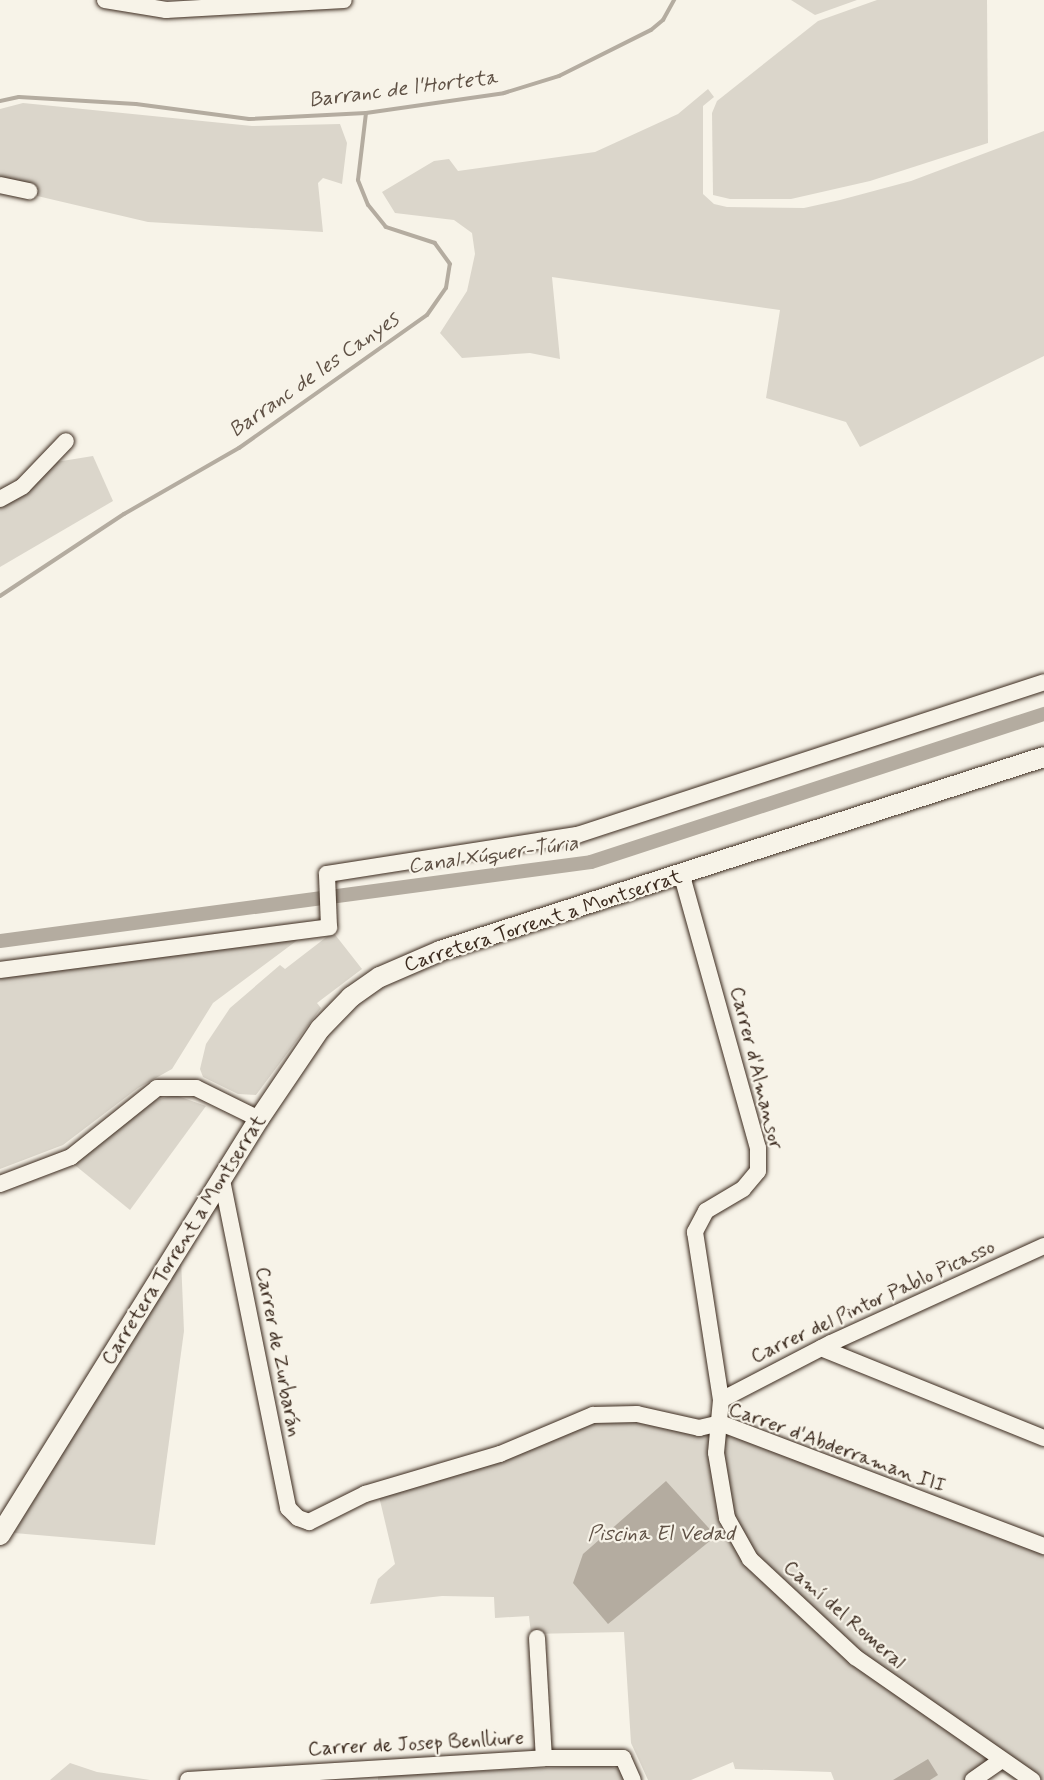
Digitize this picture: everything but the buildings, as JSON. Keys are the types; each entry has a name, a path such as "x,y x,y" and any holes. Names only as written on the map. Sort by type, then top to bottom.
{"main road":[{"name":"Carretera Torrent a Montserrat","path":"0,1535 259,1119 320,1029 351,997 380,977 440,951 682,876 1044,757"}],"street":[{"path":"105,0 166,10 344,0"},
{"path":"0,185 29,190"},
{"path":"0,499 23,486 66,441"},
{"path":"0,970 329,927 327,874 577,835 1044,682"},
{"name":"Carrer d'Almansor","path":"682,876 758,1148 758,1171 743,1189 706,1211 695,1232 721,1400 720,1423"},
{"path":"0,1184 71,1157 157,1088 196,1088 259,1119"},
{"name":"Carrer de Zurbarán","path":"222,1180 288,1508 309,1522"},
{"name":"Carrer del Pintor Pablo Picasso","path":"721,1400 821,1348 1044,1246"},
{"path":"821,1348 1044,1438"},
{"name":"Carrer d'Abderraman III","path":"309,1522 365,1494 500,1454 593,1415 637,1414 699,1428 720,1423 838,1472 1044,1546"},
{"name":"Camí del Romeral","path":"720,1423 718,1479 736,1541 750,1559 855,1657 1000,1761 1032,1780"},
{"path":"537,1638 544,1758"},
{"name":"Carrer de Josep Benlliure","path":"187,1779 544,1758 623,1758 633,1780"},
{"path":"973,1780 1000,1761"}],"shaded area":[{"path":"791,0 857,0 815,15"},
{"path":"877,0 987,0 988,143 870,181 791,199 730,199 713,195 712,113 717,101 818,21"},
{"path":"708,89 714,97 703,106 703,194 714,204 727,207 804,208 840,200 911,181 1044,131 1044,356 860,447 846,422 766,398 780,310 552,277 560,359 530,353 462,358 440,333 467,291 475,254 472,233 454,220 395,213 382,192 434,161 449,159 458,171 595,152 678,114"},
{"path":"23,103 252,126 340,124 347,143 342,184 323,178 318,183 323,232 148,222 33,195 0,181 0,109"},
{"path":"93,456 113,501 0,567 0,503 56,462"},
{"path":"333,932 362,969 317,1003 321,1008 256,1095 238,1094 203,1077 200,1069 206,1044 230,1008 280,965 285,969"},
{"path":"299,939 213,1003 172,1069 138,1088 63,1145 0,1169 0,977"},
{"path":"175,1095 206,1106 130,1210 71,1162 152,1101"},
{"path":"181,1259 184,1331 155,1545 14,1533"},
{"path":"593,1415 720,1423 1044,1546 1044,1780 1014,1780 998,1770 986,1780 834,1780 831,1772 735,1769 733,1762 691,1780 648,1780 631,1743 624,1632 531,1634 529,1616 495,1618 494,1597 442,1596 370,1604 378,1579 395,1564 378,1492"},
{"path":"70,1763 97,1772 150,1780 50,1780"},
{"path":"607,1765 620,1770 625,1780 378,1780 378,1776"}],"water":[{"name":"Piscina El Vedad","path":"666,1481 716,1536 608,1624 573,1583 583,1554"},
{"path":"928,1759 938,1775 930,1780 893,1780"}],"waterway":[{"name":"Barranc de l'Horteta","path":"0,101 19,97 136,104 249,119 366,113 504,93 559,76 651,30 663,20 674,0"},
{"name":"Barranc de les Canyes","path":"0,596 124,514 239,448 427,315 446,288 450,264 435,243 386,227 368,205 358,180 366,113"},
{"name":"Canal Xúquer-Túria","path":"0,941 591,862 1044,714"}]}
